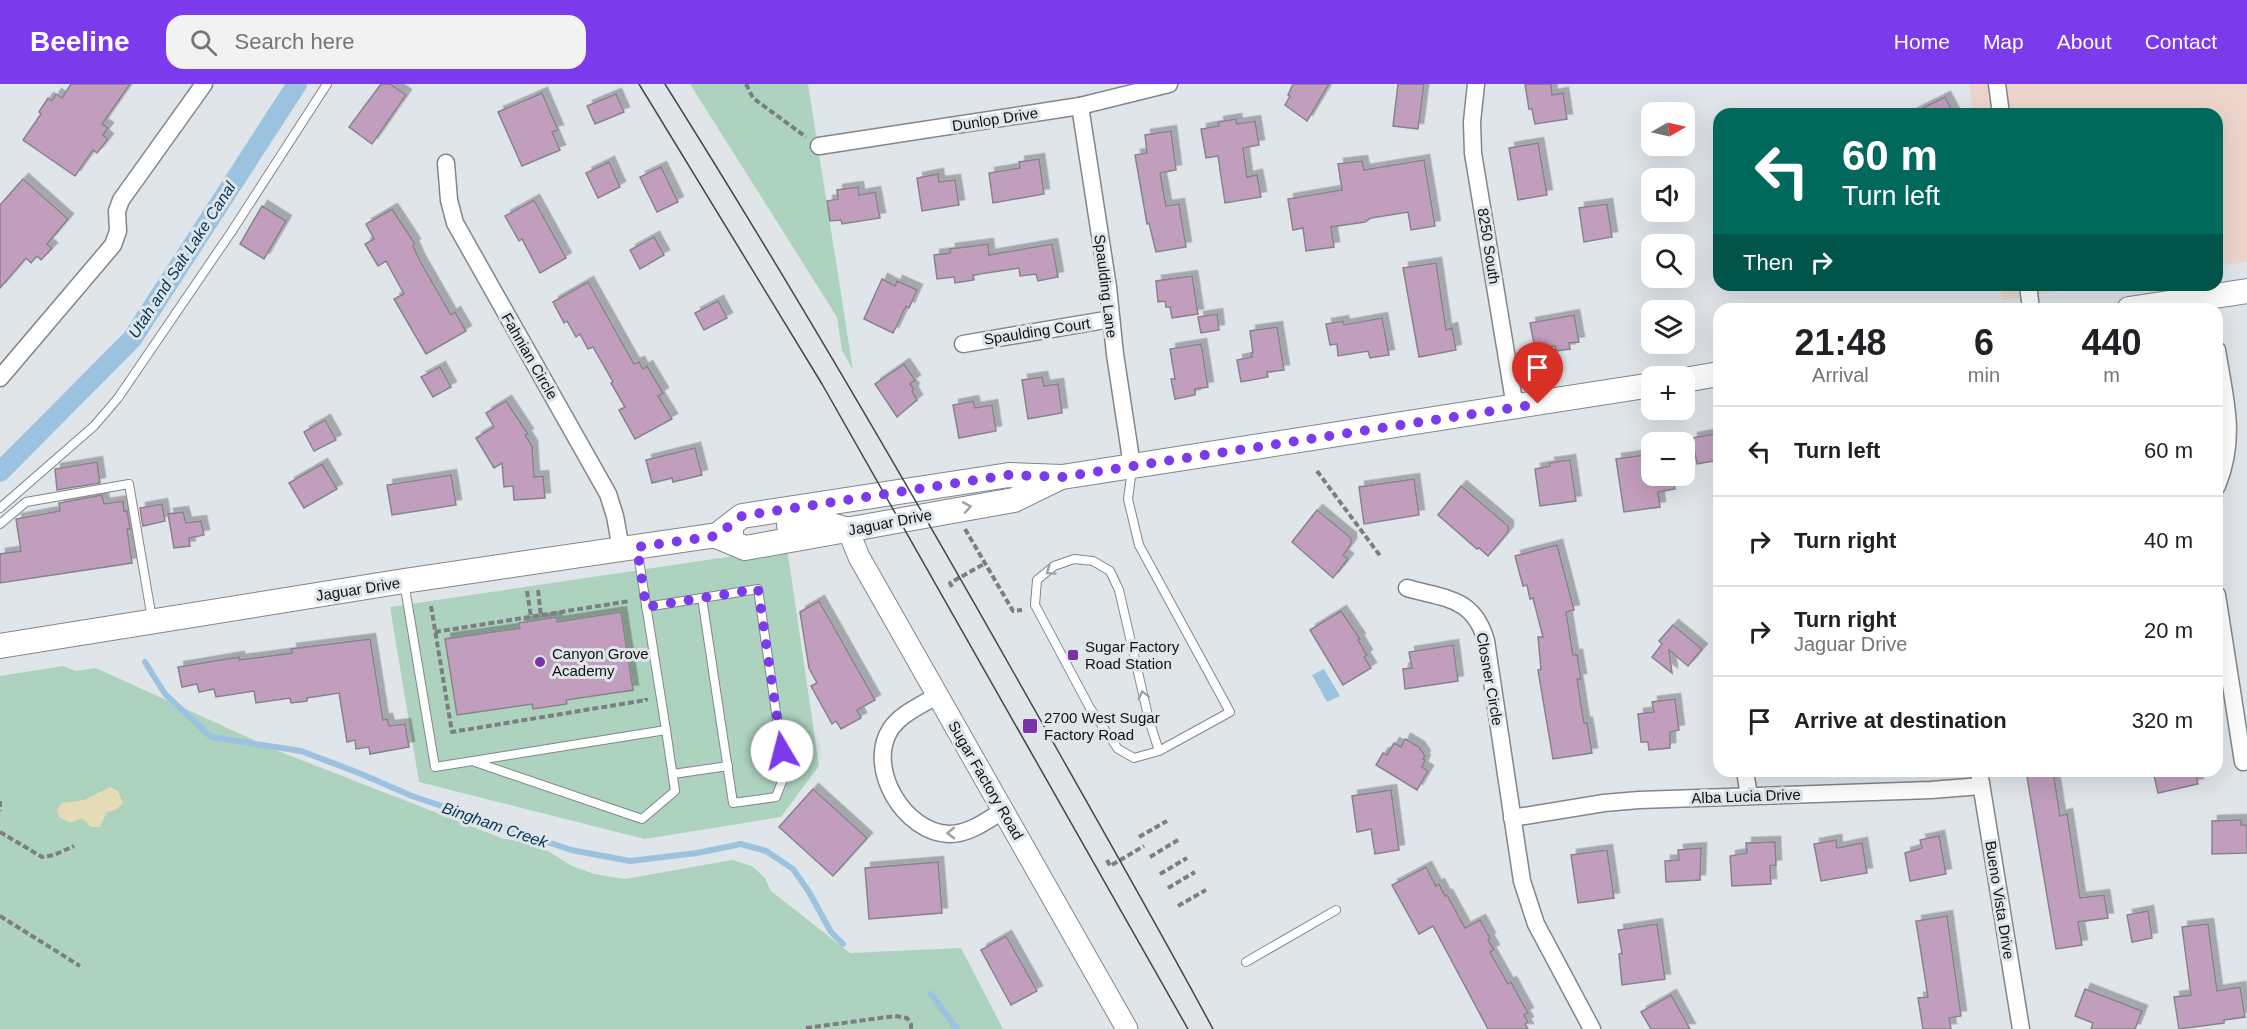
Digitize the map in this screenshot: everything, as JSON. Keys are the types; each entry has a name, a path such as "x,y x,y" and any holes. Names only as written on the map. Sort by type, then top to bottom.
{"main road":[{"path":"2209,303 2247,291"},
{"path":"1695,378 1713,375"},
{"name":"Jaguar Drive","path":"0,646 404,582 716,536 742,516 1009,475 1062,477 1641,387"},
{"name":"Jaguar Drive","path":"848,530 1014,500 1062,477"},
{"path":"716,536 817,521 848,530"}],"street":[{"path":"0,378 113,245 118,231 117,211 121,200 204,84"},
{"name":"Dunlop Drive","path":"819,146 1080,106 1169,84"},
{"name":"8250 South","path":"1476,84 1472,122 1473,153 1515,407"},
{"path":"1997,84 2000,108"},
{"name":"Spaulding Lane","path":"1080,106 1108,287 1132,466"},
{"name":"Fahnian Circle","path":"446,162 449,200 455,224 608,494 629,548"},
{"name":"Spaulding Court","path":"963,344 1111,319"},
{"path":"2223,390 2230,436 2223,468"},
{"name":"Sugar Factory Road","path":"848,530 860,557 1127,1029"},
{"name":"Closner Circle","path":"1407,588 1464,606 1474,613 1482,626 1522,881 1532,915 1592,1029"},
{"path":"2223,631 2245,762"},
{"path":"938,695 900,718 885,740 883,758 889,785 895,797 915,821 927,830 938,833 959,833 969,830 1004,810"},
{"path":"1746,777 1749,796"},
{"name":"Alba Lucia Drive","path":"1512,818 1616,802 1749,796 1980,778"},
{"name":"Bueno Vista Drive","path":"1980,778 2021,1029"}],"lane":[{"path":"0,508 94,426 118,398 232,231 327,84"},
{"path":"1132,466 1128,499 1138,545 1230,712 1159,751 1134,758 1118,749 1090,708 1035,605 1037,580 1054,566 1074,559 1093,561 1110,571 1119,590 1149,720 1159,751"},
{"path":"0,524 26,502 129,484 152,623"},
{"path":"471,761 642,819 675,791 646,607 629,548"},
{"path":"404,582 435,767 666,730"},
{"path":"646,607 702,598 758,589 785,774 776,797 733,803 702,598"},
{"path":"673,774 728,766"},
{"path":"1246,963 1336,910"}],"path":[{"path":"746,84 753,98 819,146"},
{"path":"1317,471 1381,556"},
{"path":"963,526 1013,611 1022,610"},
{"path":"952,587 950,584 984,564"},
{"path":"538,590 541,615"},
{"path":"527,591 531,617"},
{"path":"629,593 632,612"},
{"path":"435,632 630,601"},
{"path":"431,606 452,732 646,700 644,689"},
{"path":"0,801 0,811"},
{"path":"1139,837 1167,821"},
{"path":"0,832 42,857 54,855 74,846"},
{"path":"1150,857 1178,840"},
{"path":"1107,860 1110,866 1144,846"},
{"path":"1160,874 1187,858"},
{"path":"1168,888 1195,872"},
{"path":"1178,906 1206,890"},
{"path":"0,916 80,966"},
{"path":"806,1028 895,1016 907,1018 911,1029"}],"shaded area":[{"path":"1969,84 2247,84 2247,262 2223,265 2223,108 1972,108"},
{"path":"2001,291 2059,291 2002,300"}],"green space":[{"path":"690,84 808,84 853,370 842,350 837,317"},
{"path":"787,548 819,766 781,817 645,839 419,782 390,607"},
{"path":"63,666 76,671 96,668 278,751 504,839 532,841 572,866 594,874 625,879 732,860 752,866 765,878 771,891 850,953 961,948 1003,1029 0,1029 0,676"}],"sand":[{"path":"110,787 118,791 123,803 117,809 107,812 100,827 91,827 82,818 70,823 59,817 57,810 62,803 84,800"}],"water":[{"path":"1324,669 1340,696 1327,702 1312,675"}],"building":[{"path":"71,84 130,84 102,124 108,128 103,135 108,139 97,153 93,150 75,176 23,140 41,114 39,112 48,98 52,101 56,94 62,98"},
{"path":"381,84 390,84 406,95 372,144 349,127"},
{"path":"1293,84 1329,84 1307,121 1285,105"},
{"path":"1398,84 1424,84 1418,129 1393,126"},
{"path":"1525,84 1551,84 1552,95 1563,93 1567,119 1535,124 1532,109 1529,109"},
{"path":"542,93 558,130 552,132 560,150 522,166 498,112"},
{"path":"616,94 624,112 595,124 587,106"},
{"path":"1945,97 1951,108 1923,108"},
{"path":"1236,119 1237,124 1255,121 1259,145 1243,148 1247,177 1257,175 1261,197 1225,203 1218,156 1206,158 1201,129 1219,126 1218,122"},
{"path":"1171,131 1176,170 1160,173 1166,206 1179,204 1186,247 1156,252 1149,223 1147,224 1135,155 1147,153 1145,135"},
{"path":"1538,143 1547,195 1518,200 1509,148"},
{"path":"1039,159 1044,194 993,203 989,173 1020,168 1019,162"},
{"path":"1424,160 1435,226 1411,230 1408,212 1371,218 1365,222 1331,227 1334,247 1306,251 1303,228 1293,230 1288,199 1342,190 1338,164 1362,161 1364,170"},
{"path":"609,162 620,187 598,198 586,173"},
{"path":"661,167 678,202 657,212 640,177"},
{"path":"938,174 939,182 955,180 959,205 922,211 917,178"},
{"path":"23,179 68,219 47,244 52,248 41,260 37,256 31,263 26,258 0,288 0,205"},
{"path":"858,187 859,195 875,192 880,218 842,224 841,220 830,221 827,201 838,199 837,190"},
{"path":"534,200 566,258 540,273 522,239 519,241 505,216"},
{"path":"1607,204 1612,237 1584,242 1579,208"},
{"path":"262,206 286,221 264,259 240,244"},
{"path":"392,209 415,244 413,246 420,261 451,315 455,312 466,331 426,354 394,299 404,294 386,261 378,266 365,244 374,239 366,224"},
{"path":"654,237 664,255 640,269 630,250"},
{"path":"988,244 989,255 1052,244 1058,277 1038,281 1036,274 1020,276 1019,268 973,275 974,280 955,283 954,277 937,279 934,255 950,253 950,249"},
{"path":"1436,263 1446,330 1452,328 1456,350 1419,357 1403,268"},
{"path":"1192,276 1198,314 1172,318 1170,307 1166,307 1165,301 1158,302 1156,281"},
{"path":"882,279 895,286 897,281 917,290 909,308 906,306 893,333 864,319"},
{"path":"588,282 634,364 639,362 643,369 647,366 663,393 658,396 672,419 635,439 619,410 625,407 593,347 588,349 580,334 576,337 567,321 564,323 553,302"},
{"path":"718,301 727,318 704,330 695,313"},
{"path":"1217,314 1219,330 1201,333 1198,317"},
{"path":"1574,315 1579,342 1569,343 1570,349 1556,351 1555,346 1535,349 1530,323"},
{"path":"1382,318 1389,355 1370,358 1368,351 1338,356 1337,344 1330,345 1326,324 1343,321 1344,325"},
{"path":"1277,327 1284,370 1267,372 1268,377 1241,382 1237,360 1252,357 1250,331"},
{"path":"1201,344 1208,387 1195,389 1195,395 1175,399 1171,379 1175,379 1170,349"},
{"path":"904,364 915,380 910,384 917,400 897,417 875,384"},
{"path":"440,367 451,387 433,397 421,377"},
{"path":"1042,377 1044,386 1058,384 1062,413 1028,419 1022,380"},
{"path":"506,401 528,434 525,435 532,446 534,477 543,476 545,498 514,500 513,486 504,487 502,463 494,468 476,438 494,427 486,413"},
{"path":"973,401 975,408 992,405 996,431 959,438 953,405"},
{"path":"325,420 336,440 314,451 304,432"},
{"path":"1713,434 1713,461 1697,464 1695,437"},
{"path":"695,448 702,475 673,482 672,478 652,483 646,460"},
{"path":"1641,456 1641,486 1675,486 1675,489 1658,492 1660,507 1624,512 1616,459"},
{"path":"1570,460 1576,501 1540,506 1535,469 1550,466 1549,463"},
{"path":"97,462 100,483 57,490 55,469"},
{"path":"322,464 337,489 304,508 289,483"},
{"path":"451,475 456,505 392,515 387,485"},
{"path":"1414,479 1419,515 1364,524 1359,487"},
{"path":"1461,486 1508,526 1508,532 1488,556 1438,515"},
{"path":"102,495 104,504 123,501 130,529 127,529 132,563 0,583 0,554 21,551 16,519 60,511 59,503"},
{"path":"162,504 165,521 143,526 140,508"},
{"path":"1317,510 1351,538 1351,544 1343,555 1348,559 1333,578 1292,542"},
{"path":"183,512 186,523 201,521 204,535 189,538 190,546 174,548 168,514"},
{"path":"1557,545 1574,610 1566,612 1573,655 1577,655 1581,679 1577,679 1584,723 1587,723 1592,753 1553,759 1538,670 1541,669 1538,637 1543,637 1533,598 1530,599 1527,585 1523,586 1515,556"},
{"path":"819,601 875,700 857,710 861,718 841,729 836,721 832,724 811,686 817,683 809,668 800,612"},
{"path":"1341,611 1360,639 1358,640 1367,655 1364,657 1371,668 1343,685 1310,630"},
{"path":"621,612 633,690 566,700 567,704 533,709 532,704 457,715 445,639 520,628 519,623 556,617 557,622"},
{"path":"1673,625 1702,649 1688,666 1669,650 1672,673 1652,657 1662,644 1659,641"},
{"path":"370,639 383,720 387,719 389,726 405,724 409,747 370,754 369,747 356,749 355,740 347,742 339,693 291,703 290,698 256,703 254,691 216,697 214,689 199,692 197,684 182,687 178,667 239,657 239,660 292,653 291,649"},
{"path":"1453,645 1458,681 1405,689 1403,669 1412,668 1409,652"},
{"path":"1675,699 1679,730 1670,732 1670,748 1649,750 1648,742 1641,742 1638,714 1654,712 1652,702"},
{"path":"1405,739 1419,747 1425,756 1422,767 1428,771 1417,790 1376,765 1383,753 1387,755 1394,743 1401,747"},
{"path":"2027,777 2054,777 2060,816 2067,814 2080,898 2104,895 2108,918 2078,922 2082,945 2056,949"},
{"path":"2154,777 2196,777 2198,784 2158,793"},
{"path":"813,789 867,838 833,876 779,827"},
{"path":"1391,790 1399,850 1375,854 1371,829 1357,832 1352,796"},
{"path":"2241,820 2241,825 2247,825 2247,853 2212,854 2212,821"},
{"path":"1939,836 1946,874 1910,881 1905,853 1922,848 1920,840"},
{"path":"1836,840 1837,848 1862,843 1867,873 1821,881 1814,844"},
{"path":"1775,842 1776,865 1770,866 1771,884 1732,886 1730,856 1747,853 1746,843"},
{"path":"1701,848 1700,880 1666,882 1665,861 1679,860 1678,850"},
{"path":"1607,850 1614,898 1578,903 1571,855"},
{"path":"938,862 942,913 869,919 865,868"},
{"path":"1426,867 1436,886 1439,884 1445,896 1447,895 1465,928 1480,920 1494,950 1490,952 1508,984 1511,982 1528,1013 1524,1015 1528,1022 1525,1024 1528,1029 1488,1029 1433,926 1419,934 1392,885"},
{"path":"2148,911 2152,938 2132,942 2127,915"},
{"path":"1947,916 1961,1016 1949,1018 1951,1029 1923,1029 1918,998 1928,997 1916,921"},
{"path":"1657,924 1665,979 1622,985 1619,954 1622,953 1618,930"},
{"path":"2208,924 2217,991 2240,987 2245,1017 2224,1020 2224,1023 2179,1029 2174,997 2191,995 2182,927"},
{"path":"1006,936 1037,991 1011,1005 981,950"},
{"path":"2085,989 2142,1011 2135,1029 2091,1029 2093,1023 2075,1016"},
{"path":"1671,995 1690,1029 1651,1029 1641,1012"}],"waterway":[{"name":"Utah and Salt Lake Canal","path":"0,472 132,339 297,84"},
{"name":"Bingham Creek","path":"145,662 165,694 211,737 301,751 412,796 571,850 630,861 697,853 741,844 766,851 793,869 809,892 831,932 843,944"},
{"name":"Bingham Creek","path":"931,994 957,1029"}],"tram line":[{"path":"639,84 822,384 1188,1029"},
{"path":"665,84 887,451 1115,851 1213,1029"}],"place":[{"name":"Sugar Factory Road Station","path":"1073,655"},
{"name":"Canyon Grove Academy","path":"540,662"},
{"name":"2700 West Sugar Factory Road","path":"1030,726"}],"route":[{"path":"782,751 758,589 646,607 637,547 716,536 742,516 1009,475 1062,477 1538,404"}]}
